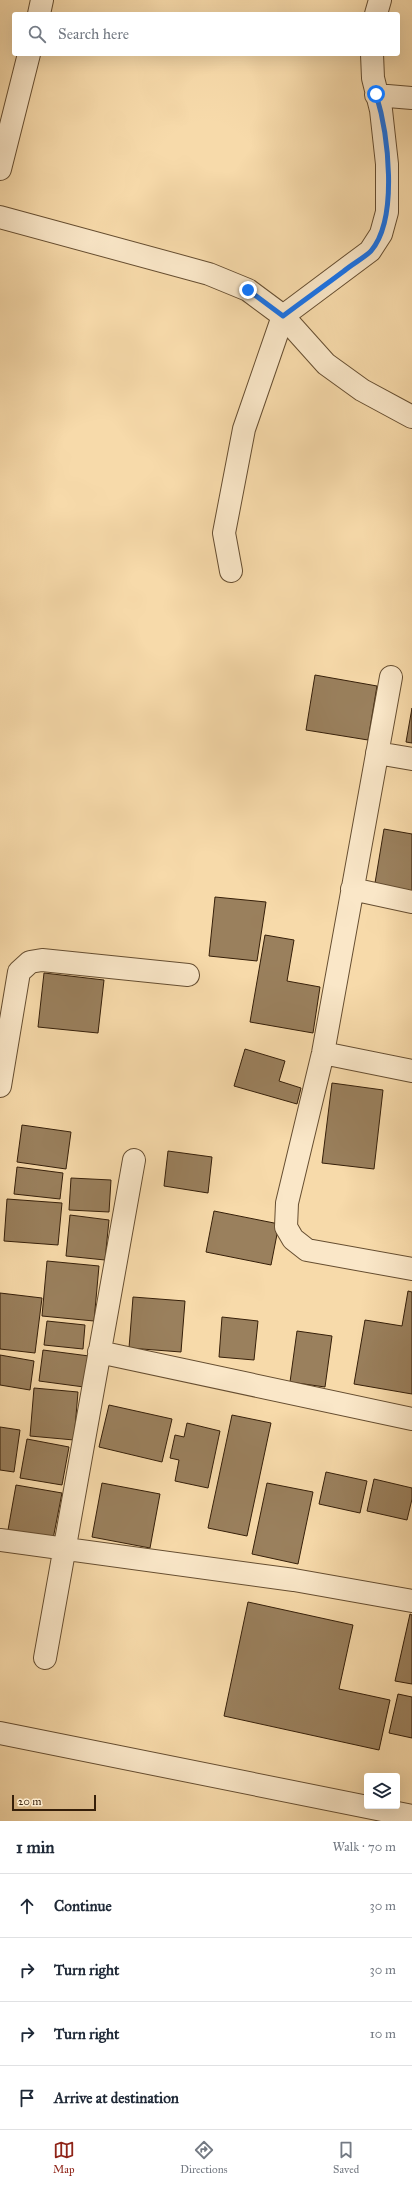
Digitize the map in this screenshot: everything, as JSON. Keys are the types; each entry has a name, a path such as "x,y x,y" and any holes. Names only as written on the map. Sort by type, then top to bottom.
{"street":[{"path":"39,12 42,0"},
{"path":"377,12 380,0"},
{"path":"0,169 28,56"},
{"path":"231,571 224,533 244,429 283,316 370,251 381,234 387,212 387,164 381,110 373,78 372,56"},
{"path":"376,94 412,98"},
{"path":"0,217 209,274 248,290 283,316 326,364 362,390 412,417"},
{"path":"391,677 323,1053 286,1203 286,1227 292,1239 307,1250 412,1270"},
{"path":"377,753 412,759"},
{"path":"352,889 412,902"},
{"path":"0,1086 19,972 30,962 42,960 188,975"},
{"path":"323,1053 412,1072"},
{"path":"45,1658 63,1548 134,1160"},
{"path":"99,1352 412,1419"},
{"path":"0,1540 294,1580 412,1601"},
{"path":"0,1733 412,1816"}],"building":[{"path":"315,675 377,686 368,740 306,730"},
{"path":"412,708 412,743 406,742"},
{"path":"384,829 412,834 412,895 374,889"},
{"path":"215,897 266,902 257,961 209,956"},
{"path":"265,935 294,940 287,981 320,987 313,1033 250,1022"},
{"path":"44,973 104,980 98,1033 38,1027"},
{"path":"245,1049 285,1061 279,1081 301,1088 297,1104 234,1086"},
{"path":"332,1083 383,1090 374,1169 322,1163"},
{"path":"22,1125 71,1132 66,1169 17,1162"},
{"path":"168,1151 212,1157 208,1193 164,1186"},
{"path":"17,1167 63,1173 60,1199 14,1194"},
{"path":"71,1178 111,1180 109,1212 69,1210"},
{"path":"7,1199 62,1203 58,1245 4,1241"},
{"path":"214,1211 279,1224 271,1265 206,1252"},
{"path":"70,1215 109,1220 105,1260 66,1256"},
{"path":"47,1261 99,1266 94,1321 42,1316"},
{"path":"408,1291 412,1292 412,1394 354,1384 365,1320 402,1326"},
{"path":"0,1293 42,1298 35,1353 0,1349"},
{"path":"133,1297 185,1301 181,1352 129,1348"},
{"path":"222,1317 258,1321 254,1360 219,1357"},
{"path":"47,1321 85,1325 83,1349 44,1345"},
{"path":"297,1331 332,1336 325,1387 290,1382"},
{"path":"43,1350 89,1356 84,1387 39,1381"},
{"path":"0,1355 34,1361 30,1390 0,1385"},
{"path":"34,1388 78,1392 74,1440 30,1436"},
{"path":"109,1405 172,1419 162,1462 99,1447"},
{"path":"232,1415 271,1423 247,1536 208,1528"},
{"path":"187,1423 220,1431 208,1488 175,1481 179,1460 170,1458 175,1435 184,1437"},
{"path":"0,1427 20,1430 14,1472 0,1470"},
{"path":"27,1439 69,1447 62,1485 20,1478"},
{"path":"326,1472 367,1481 360,1513 319,1504"},
{"path":"374,1479 412,1488 412,1499 407,1520 367,1511"},
{"path":"102,1483 160,1494 150,1548 92,1537"},
{"path":"267,1483 313,1492 298,1564 252,1554"},
{"path":"16,1485 62,1493 53,1539 8,1530"},
{"path":"248,1602 353,1625 339,1689 390,1700 379,1750 224,1716"},
{"path":"410,1614 412,1615 412,1684 395,1681"},
{"path":"398,1694 412,1697 412,1738 389,1733"}],"route":[{"path":"248,290 283,316 370,251 381,234 387,212 387,164 381,110 376,94"}]}
